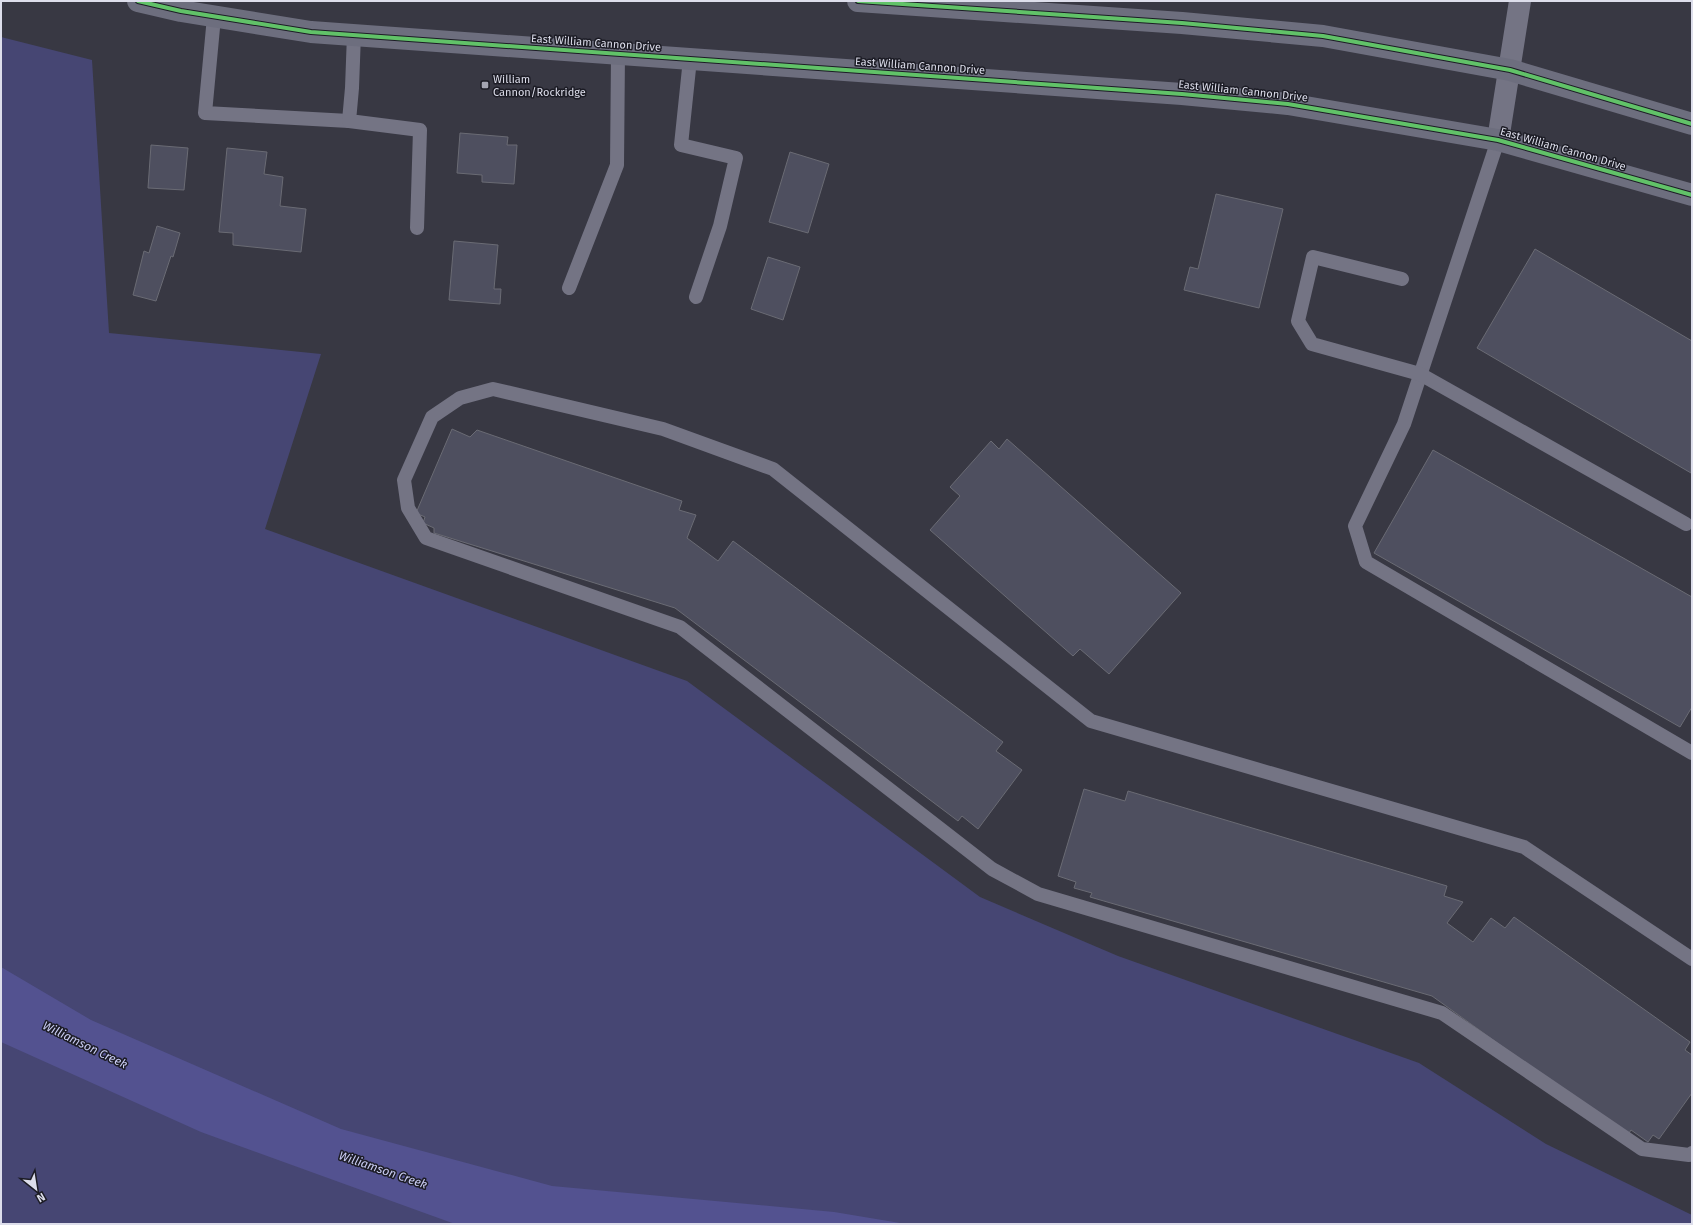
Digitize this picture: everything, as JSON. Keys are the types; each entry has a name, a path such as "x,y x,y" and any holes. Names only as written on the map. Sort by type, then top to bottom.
{"main road":[{"name":"East William Cannon Drive","path":"138,1 181,12 311,32 1174,93 1288,104 1498,140 1692,195"},
{"path":"858,1 1182,23 1322,36 1510,70 1692,124"}],"street":[{"path":"1498,140 1520,1"}],"lane":[{"path":"214,17 205,114 349,121 420,130 417,228"},
{"path":"349,121 354,34"},
{"path":"569,288 617,164 618,53"},
{"path":"690,58 681,145 736,158 720,226 696,297"},
{"path":"1498,140 1404,424 1355,526 1366,562 1692,753"},
{"path":"1402,279 1313,257 1298,321 1312,344 1420,374 1686,524"},
{"path":"1692,959 1524,847 1091,721 773,469 662,429 493,389 460,398 432,417 404,480 408,508 426,538 680,627 992,869 1038,894 1442,1013 1642,1149 1689,1155 1692,1153"}],"shaded area":[{"path":"1,37 92,60 109,333 321,354 265,529 687,681 980,897 1118,956 1419,1063 1546,1144 1692,1215 1692,1224 1,1224"}],"water":[{"name":"Williamson Creek","path":"1,967 91,1020 341,1129 552,1186 834,1212 906,1224 455,1224 201,1132 1,1042"}],"building":[{"path":"460,133 508,137 507,145 517,145 514,184 482,182 482,175 457,173"},
{"path":"151,145 188,148 184,190 148,188"},
{"path":"227,148 267,152 264,174 283,177 280,206 306,209 301,252 233,245 233,233 219,232"},
{"path":"790,152 829,164 808,233 769,222"},
{"path":"1216,194 1283,209 1259,308 1184,290 1190,267 1198,269"},
{"path":"157,226 180,233 173,257 171,256 156,301 133,295 144,251 149,253"},
{"path":"454,241 498,245 494,289 501,289 500,304 449,300"},
{"path":"1535,249 1692,341 1691,473 1477,348"},
{"path":"768,257 800,267 783,320 751,309"},
{"path":"452,429 470,437 477,430 682,501 679,510 696,515 687,538 718,561 733,541 1003,742 996,751 1022,770 978,829 962,816 958,821 675,608 434,533 434,528 423,523 425,517 416,513"},
{"path":"1007,439 1181,593 1109,674 1080,649 1073,656 930,530 960,496 950,487 991,441 999,449"},
{"path":"1433,450 1692,597 1692,707 1680,727 1374,553"},
{"path":"1084,789 1125,801 1128,791 1447,886 1444,896 1463,902 1447,923 1473,942 1491,918 1505,928 1514,917 1690,1042 1685,1050 1692,1055 1692,1093 1659,1139 1653,1135 1648,1142 1631,1130 1627,1136 1432,996 1090,897 1092,893 1074,888 1076,882 1058,876"}],"cycle path":[{"path":"138,1 181,11 311,32 1182,94 1288,104 1498,140 1692,195"},
{"path":"858,1 1182,23 1323,36 1510,70 1692,124"}],"place":[{"name":"William Cannon/Rockridge","path":"485,85"}]}
